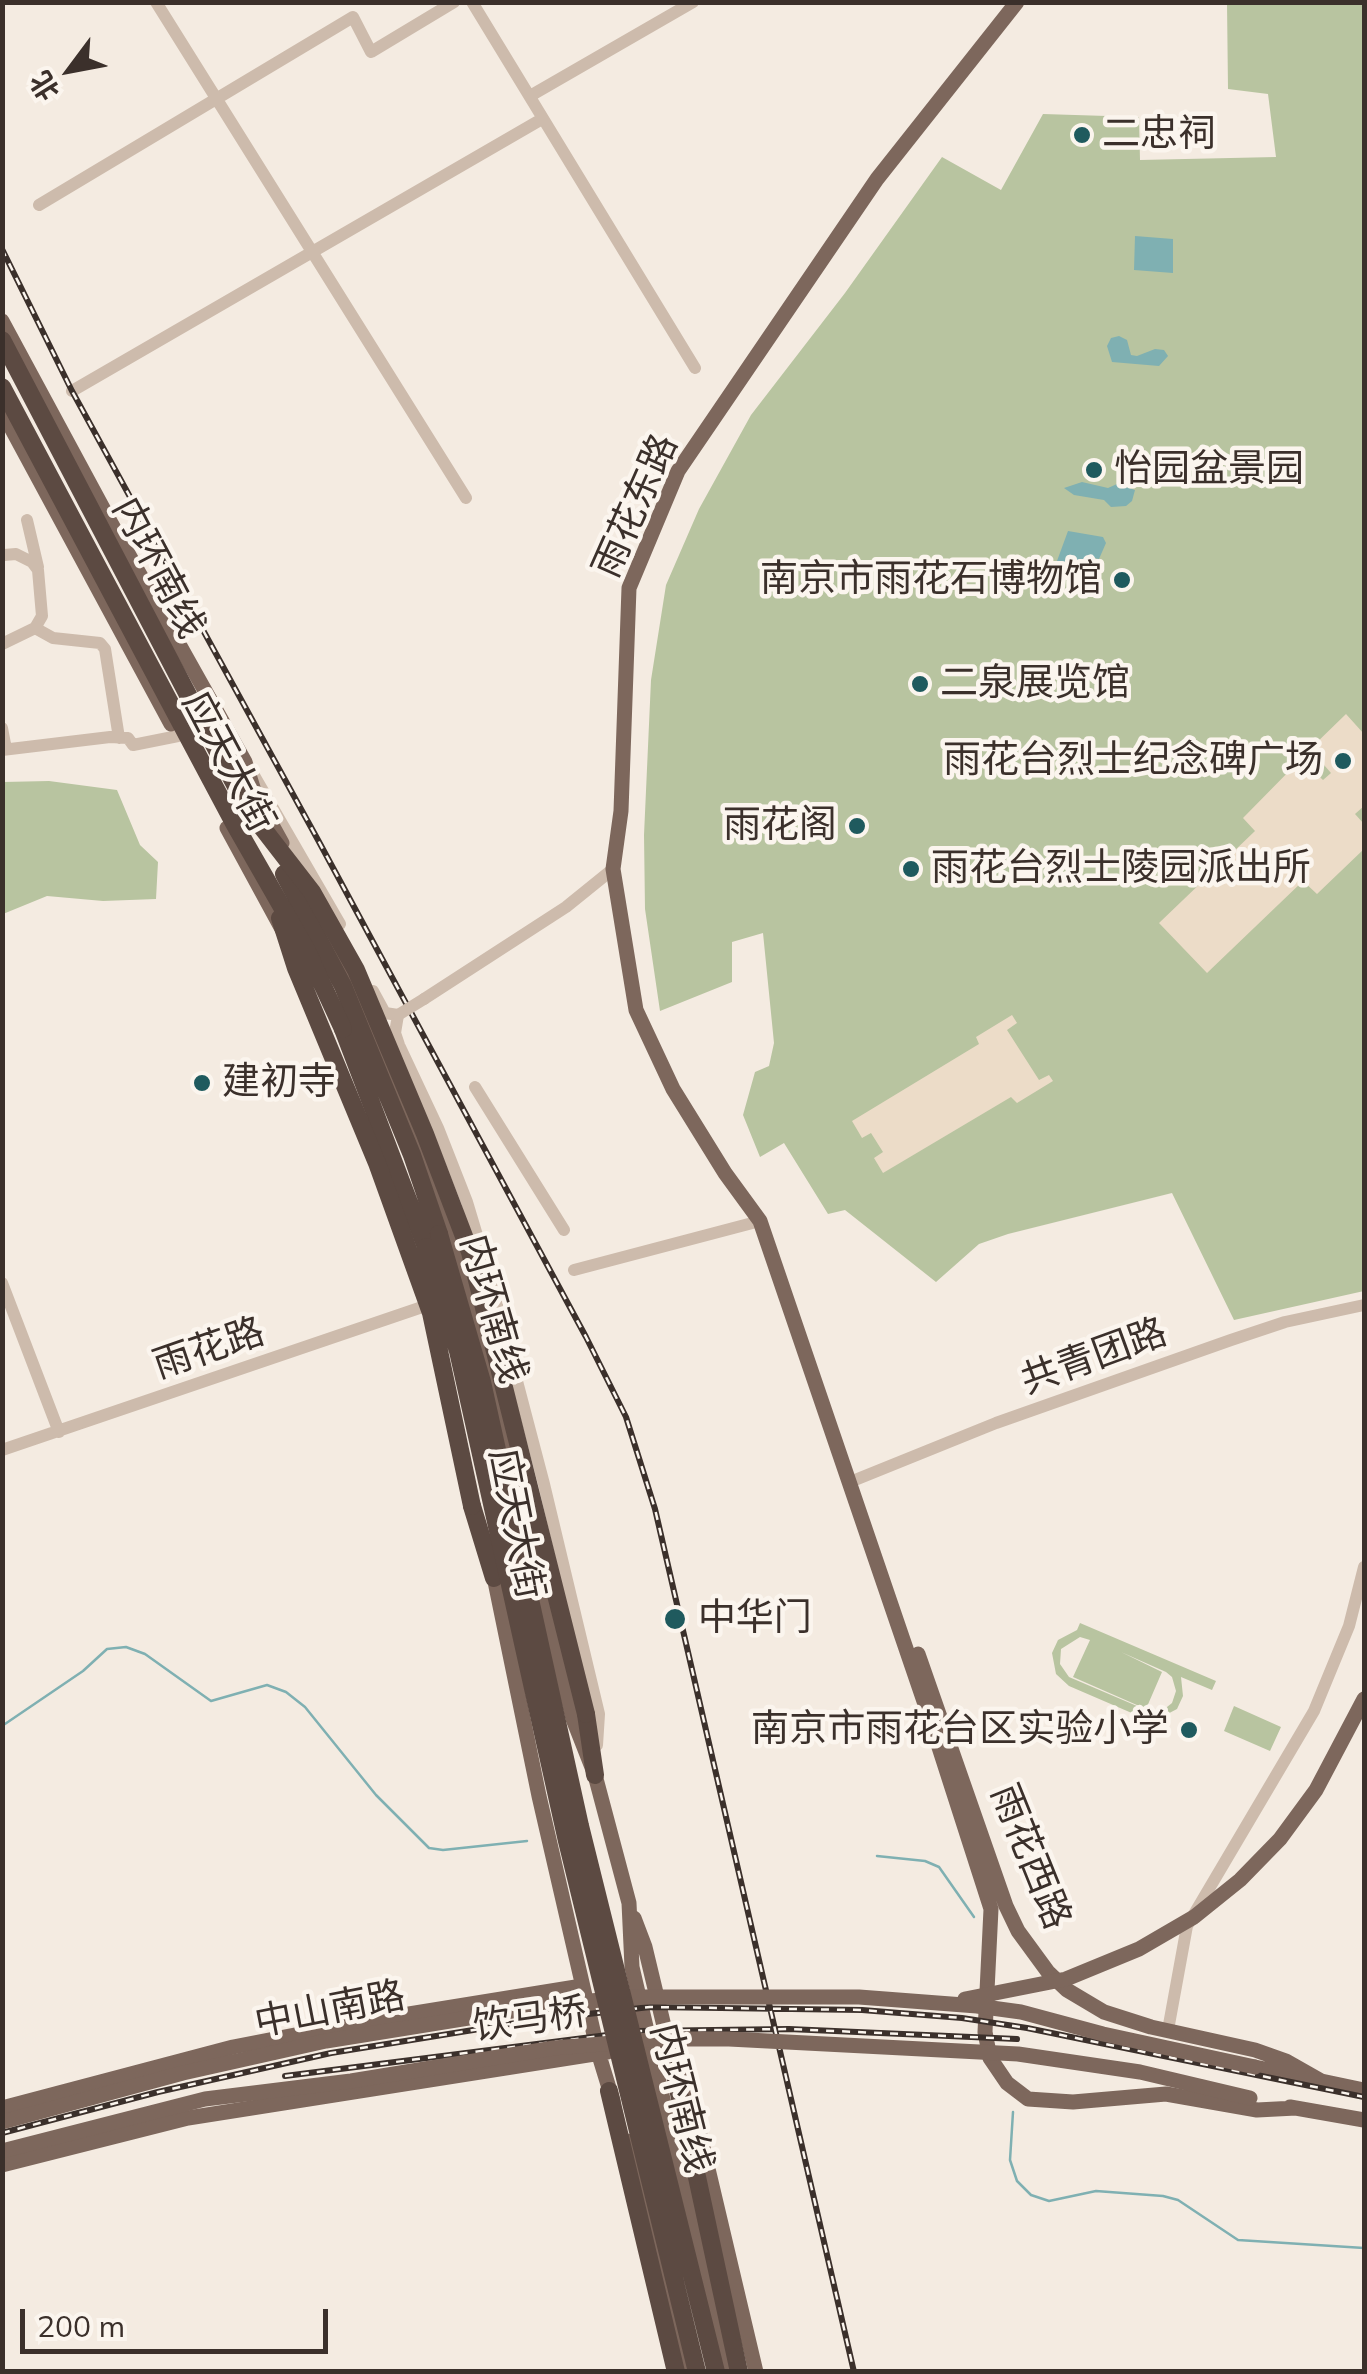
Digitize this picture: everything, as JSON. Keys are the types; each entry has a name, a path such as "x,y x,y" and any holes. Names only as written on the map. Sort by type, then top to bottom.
{"highway":[{"name":"内环南线","path":"2,340 350,1002 412,1155 462,1305 482,1382 580,1826 716,2372"},
{"name":"内环南线","path":"2,388 225,807 306,949 343,1030 426,1247 458,1351 567,1841 697,2372"},
{"path":"246,808 312,892 356,970 470,1252 586,1714 595,1775"},
{"path":"274,893 296,968 376,1163 431,1314 472,1506 494,1578"},
{"path":"660,2048 739,2372"},
{"path":"609,2090 676,2372"}],"main road":[{"name":"雨花东路","path":"760,1220 673,1090 636,1010 613,869 621,811 629,588 678,472 877,179 1017,2"},
{"name":"应天大街","path":"2,321 110,524 245,762 255,794 305,888 372,1030 460,1250 572,1719 595,1775 628,1903 645,1947 660,2048 688,2084 756,2372"},
{"name":"应天大街","path":"2,411 308,976 382,1154 435,1303 510,1668 582,1986 609,2090 638,2171 686,2372"},
{"path":"178,736 218,713"},
{"name":"雨花西路","path":"760,1220 991,1910 986,2045 997,2070 1018,2094 1028,2099 1061,2102 1166,2094 1248,2108 1296,2108"},
{"name":"雨花西路","path":"850,1482 940,1709 1006,1906 1048,1972 1084,2002 1121,2019 1255,2050 1286,2061 1323,2082"},
{"path":"916,2002 980,1997 1066,1979 1138,1950 1194,1917 1240,1880 1280,1839 1316,1790 1364,1700"},
{"path":"990,1946 996,1937 1008,1932 1028,1946"},
{"path":"2,2108 234,2047 582,1986"},
{"name":"中山南路","path":"2,2122 326,2041 550,2004 670,1995 860,1997 916,2002"},
{"name":"雨花西路","path":"916,2002 1020,2012 1103,2034 1364,2090"},
{"name":"饮马桥","path":"2,2150 205,2098 554,2048 643,2040 730,2039 1002,2053 1140,2072 1250,2098"},
{"path":"2,2165 188,2118 598,2052 660,2048"},
{"name":"雨花西路","path":"1250,2098 1364,2120"},
{"path":"685,2157 727,2372"}],"street":[{"path":"156,2 466,498"},
{"path":"39,205 353,17 372,52 454,2"},
{"path":"472,2 695,368"},
{"path":"530,96 692,2"},
{"path":"72,392 542,119"},
{"path":"2,644 35,628 42,616 38,570 27,520"},
{"path":"4,556 22,556 38,570"},
{"path":"35,628 53,638 100,643 105,649 119,738"},
{"path":"2,728 4,749 119,738 128,738 133,744 178,736"},
{"name":"应天大街","path":"245,762 329,903 377,1001 385,1013 398,1016 399,1045 452,1165 491,1282 599,1714 595,1775"},
{"path":"398,1016 566,908 613,869"},
{"path":"475,1087 564,1230"},
{"path":"574,1270 760,1220"},
{"path":"472,1296 504,1273"},
{"path":"2,1283 59,1432"},
{"name":"雨花路","path":"2,1450 435,1303 472,1296"},
{"name":"共青团路","path":"850,1482 996,1424 1231,1340 1285,1322 1364,1305"},
{"path":"1168,2030 1187,1926 1314,1711 1348,1626 1364,1568"}],"green space":[{"path":"1227,3 1364,3 1364,1291 1234,1320 1172,1193 979,1244 936,1282 845,1210 828,1214 784,1143 760,1157 743,1115 755,1072 769,1066 774,1043 763,933 732,942 732,982 660,1011 645,909 644,835 651,680 666,585 699,509 751,415 942,157 1001,190 1043,114 1139,117 1140,160 1276,157 1268,94 1228,89"},
{"path":"49,781 117,790 140,845 158,862 156,899 103,901 47,896 3,914 3,782"},
{"path":"1080,1623 1216,1681 1212,1690 1181,1677 1183,1696 1177,1709 1156,1720 1141,1717 1069,1686 1056,1674 1052,1653 1058,1640 1077,1630","holes":["1080,1637 1090,1640 1073,1677 1146,1709 1162,1672 1121,1652 1166,1672 1172,1677 1176,1691 1172,1703 1162,1711 1151,1712 1069,1677 1060,1664 1061,1649"]},
{"path":"1234,1706 1281,1727 1270,1751 1224,1731"}],"shaded area":[{"path":"1346,714 1364,734 1364,806 1355,814 1364,824 1364,849 1317,894 1303,881 1207,973 1159,923 1255,831 1243,818 1301,759 1323,780 1331,773 1310,749"},
{"path":"1012,1015 1017,1023 1007,1030 1039,1080 1049,1075 1053,1081 1017,1103 1011,1097 883,1173 874,1158 883,1152 871,1133 862,1138 852,1121 979,1044 976,1037"}],"water":[{"path":"1135,236 1173,239 1173,273 1134,270"},
{"path":"1111,338 1127,340 1131,355 1155,349 1164,350 1168,356 1159,366 1112,362 1107,346"},
{"path":"1082,482 1108,488 1117,484 1135,490 1126,506 1111,507 1104,500 1074,495 1064,488"},
{"path":"1068,531 1103,537 1106,543 1091,569 1057,561"}],"waterway":[{"path":"2,1726 83,1671 107,1649 126,1647 145,1654 211,1701 267,1685 286,1692 305,1707 376,1795 429,1848 527,1841"},
{"path":"877,1856 925,1861 939,1867 974,1917"},
{"path":"1013,2112 1010,2160 1017,2181 1031,2195 1049,2201 1096,2191 1163,2196 1178,2200 1238,2240 1364,2248"}],"railway":[{"path":"2,249 72,391 318,840 626,1417 655,1509 854,2372"},
{"path":"2,2133 331,2053 535,2020 650,2007 862,2010 962,2018 1364,2097"},
{"path":"285,2076 639,2031 789,2029 1017,2039"}],"place":[{"name":"二忠祠","path":"1082,135"},
{"name":"怡园盆景园","path":"1094,470"},
{"name":"南京市雨花石博物馆","path":"1122,580"},
{"name":"二泉展览馆","path":"920,684"},
{"name":"雨花台烈士纪念碑广场","path":"1343,761"},
{"name":"雨花阁","path":"857,826"},
{"name":"雨花台烈士陵园派出所","path":"911,869"},
{"name":"建初寺","path":"202,1083"},
{"name":"中华门","path":"675,1619"},
{"name":"南京市雨花台区实验小学","path":"1189,1730"}]}
